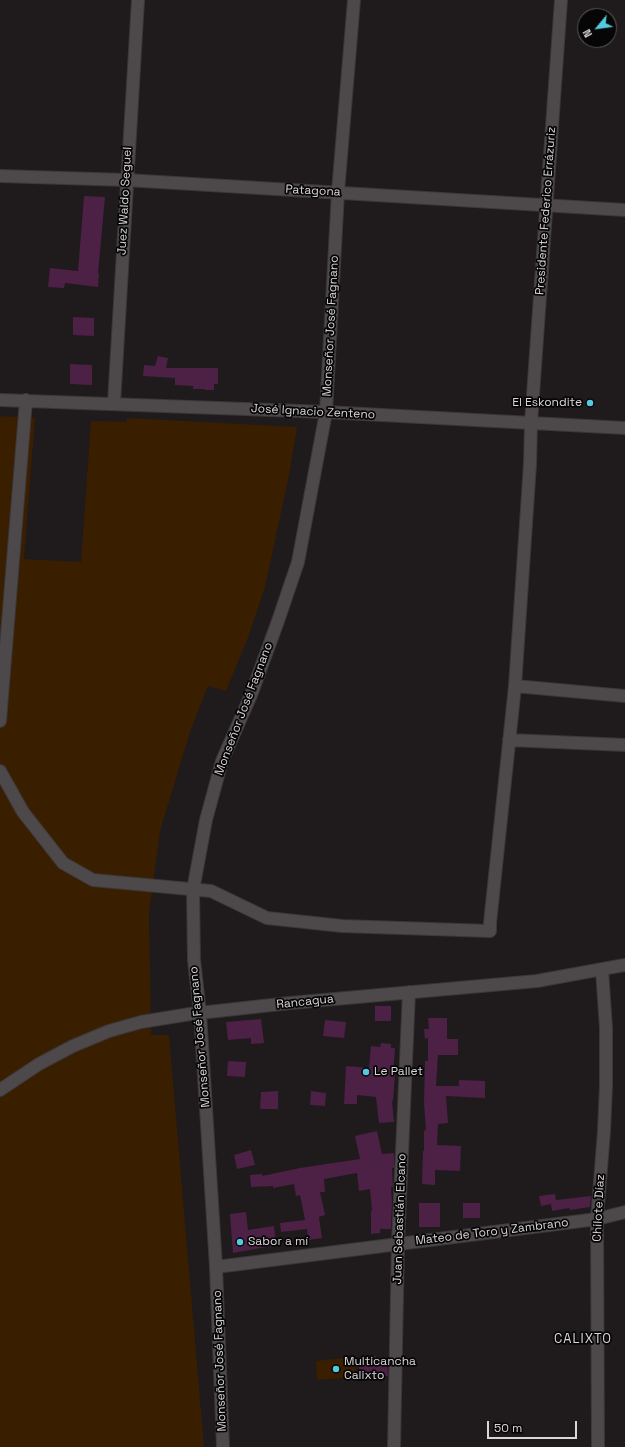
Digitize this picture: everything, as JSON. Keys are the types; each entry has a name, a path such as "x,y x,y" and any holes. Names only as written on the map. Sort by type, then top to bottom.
{"street":[{"name":"Juez Waldo Seguel","path":"114,403 126,180 138,0"},
{"name":"Monseñor José Fagnano","path":"224,1447 216,1267 200,1014 194,960 193,890 206,820 222,761 251,695 298,562 326,412 338,192 354,0"},
{"name":"Presidente Federico Errázuriz","path":"193,890 211,891 267,918 342,926 490,931 515,686 530,464 531,423 561,0"},
{"name":"Patagona","path":"0,176 126,180 625,210"},
{"name":"José Ignacio Zenteno","path":"0,400 326,412 625,428"},
{"path":"0,721 26,400"},
{"path":"515,686 625,696"},
{"path":"509,740 625,746"},
{"path":"0,771 23,812 62,863 93,880 193,890"},
{"name":"Rancagua","path":"0,1090 39,1064 73,1046 109,1031 141,1022 190,1014 290,1003 537,981 625,965"},
{"name":"Chilote Díaz","path":"598,1447 597,1219 606,1086 606,1028 602,970"},
{"name":"Juan Sebastián Elcano","path":"394,1447 398,1244 409,992"},
{"name":"Mateo de Toro y Zambrano","path":"216,1267 597,1219 625,1212"}],"shaded area":[{"path":"0,416 35,418 24,559 81,562 91,421 126,422 127,418 297,427 289,475 265,587 249,635 226,691 208,686 190,732 160,831 149,913 151,1035 169,1035 204,1447 0,1447"},
{"name":"Multicancha Calixto","path":"354,1357 356,1377 317,1380 316,1361"}],"building":[{"path":"84,196 105,197 98,287 65,283 64,288 48,287 50,268 78,271"},
{"path":"73,317 94,318 94,336 73,335"},
{"path":"158,356 168,358 166,368 218,368 218,384 214,384 214,390 193,389 193,386 175,385 175,378 143,376 144,365 155,366"},
{"path":"70,364 92,365 92,385 70,384"},
{"path":"375,1006 391,1006 391,1021 375,1021"},
{"path":"428,1018 447,1018 447,1039 458,1039 458,1055 438,1055 436,1086 459,1086 459,1080 485,1081 485,1098 446,1096 448,1123 438,1124 437,1145 461,1146 460,1171 435,1170 435,1185 422,1184 424,1130 426,1131 424,1103 425,1061 428,1061 428,1038 425,1039 424,1029 429,1029"},
{"path":"261,1019 264,1043 251,1044 251,1038 228,1040 226,1022"},
{"path":"325,1020 346,1022 344,1038 323,1036"},
{"path":"381,1043 391,1044 391,1048 395,1048 393,1074 395,1074 392,1101 394,1122 379,1123 376,1097 357,1095 357,1104 344,1104 346,1066 369,1068 371,1046 380,1047"},
{"path":"228,1061 246,1062 245,1077 227,1076"},
{"path":"278,1091 278,1109 260,1109 261,1092"},
{"path":"311,1091 326,1093 325,1106 310,1105"},
{"path":"377,1131 382,1154 394,1153 394,1168 392,1168 393,1187 391,1187 391,1229 380,1229 380,1233 371,1234 372,1211 370,1189 359,1191 357,1173 324,1179 325,1192 320,1192 325,1215 319,1217 322,1238 308,1240 307,1229 281,1232 280,1223 305,1220 300,1195 296,1196 294,1184 273,1188 273,1186 251,1187 250,1175 262,1174 262,1176 300,1168 360,1159 355,1136"},
{"path":"251,1150 255,1165 237,1169 234,1155"},
{"path":"555,1194 556,1200 591,1196 590,1207 570,1210 569,1208 552,1211 551,1204 541,1206 539,1196"},
{"path":"419,1203 440,1203 440,1227 419,1227"},
{"path":"463,1203 480,1203 480,1218 463,1218"},
{"path":"246,1212 248,1230 274,1226 276,1243 271,1243 272,1246 233,1253 230,1214"},
{"path":"376,1356 377,1362 387,1360 388,1376 360,1378 359,1367 363,1366 362,1357"}],"place":[{"name":"El Eskondite","path":"590,403"},
{"name":"Le Pallet","path":"366,1072"},
{"name":"Sabor a mí","path":"240,1242"},
{"name":"Multicancha Calixto","path":"336,1369"}],"district":[{"name":"CALIXTO","path":"583,1339"}]}
